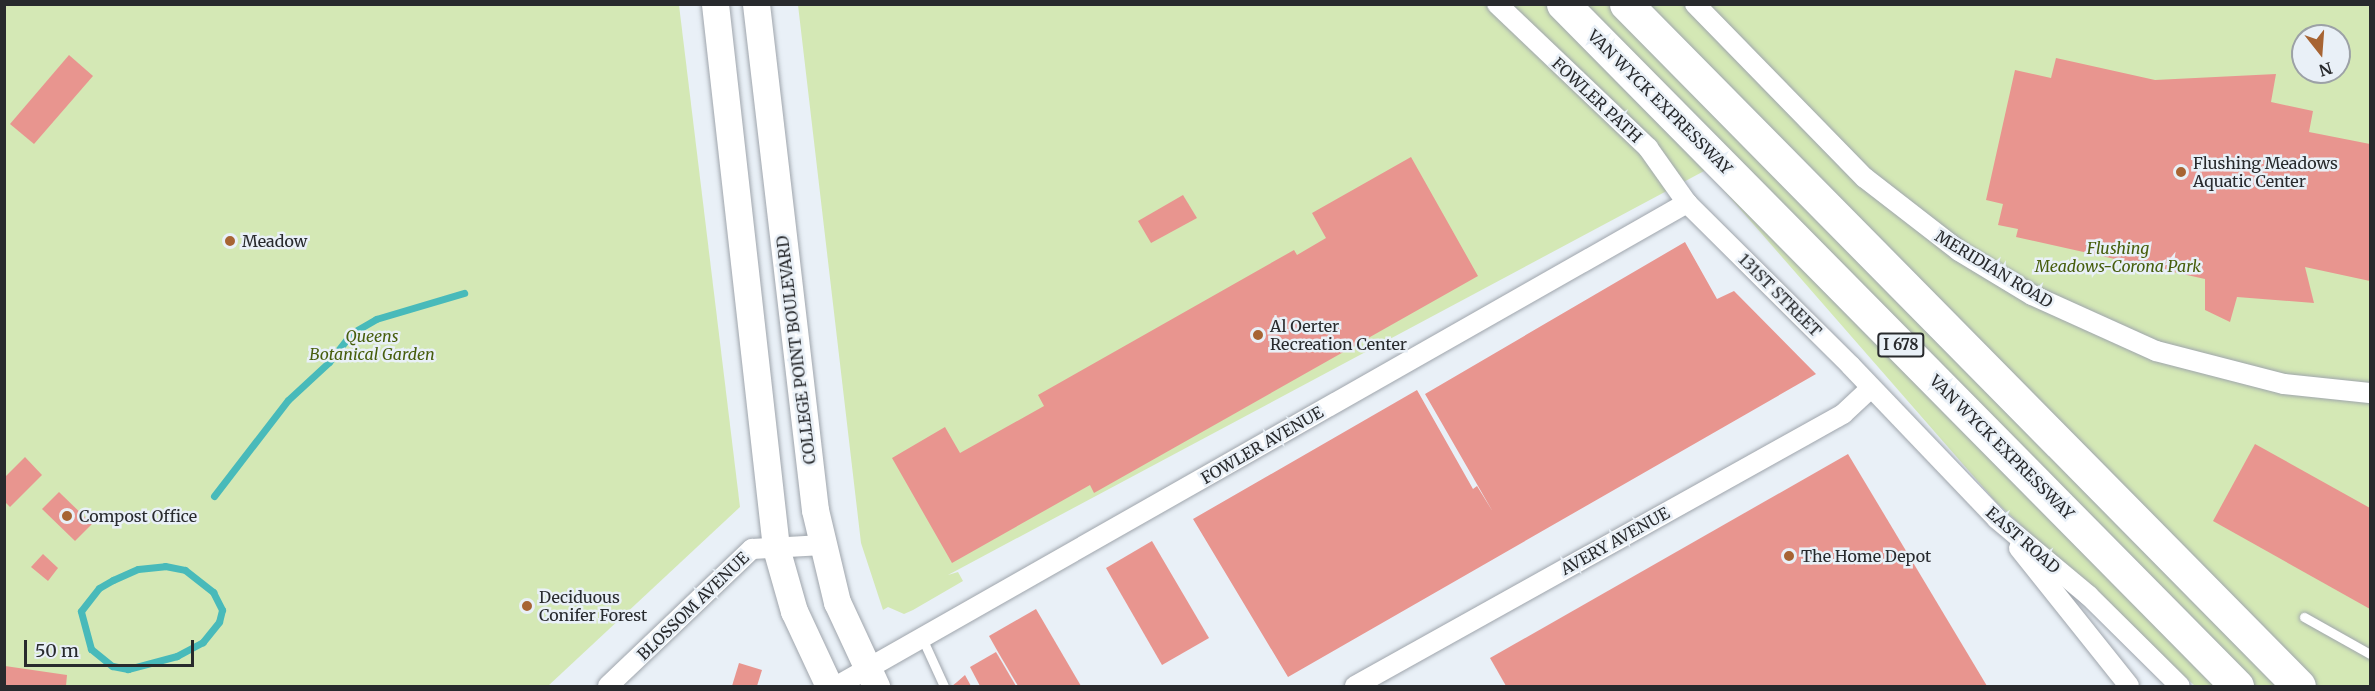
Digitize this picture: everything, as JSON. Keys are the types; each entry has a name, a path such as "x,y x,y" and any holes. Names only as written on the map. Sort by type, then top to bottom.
{"highway":[{"name":"VAN WYCK EXPRESSWAY","path":"1563,4 2238,687"},
{"name":"I 678","path":"1626,4 2299,687"}],"main road":[{"path":"715,4 776,548 794,611 829,687"},
{"name":"COLLEGE POINT BOULEVARD","path":"756,4 815,510 837,602 871,678"}],"street":[{"name":"FOWLER PATH","path":"1497,4 1648,148 1687,203"},
{"name":"MERIDIAN ROAD","path":"1695,4 1865,178 1959,251 2032,295 2156,351 2284,384 2370,393"},
{"name":"131ST STREET","path":"1687,203 1870,389"},
{"name":"FOWLER AVENUE","path":"837,687 871,678 922,638 1687,203"},
{"name":"EAST ROAD","path":"1870,389 1996,519 2088,595 2180,687"},
{"name":"AVERY AVENUE","path":"1355,687 1843,414 1870,389"},
{"path":"1996,519 2129,687"},
{"name":"BLOSSOM AVENUE","path":"614,685 752,549 823,546"}],"lane":[{"path":"2304,616 2370,654"},
{"path":"922,638 944,686"}],"green space":[{"name":"Queens Botanical Garden","path":"4,5 679,5 740,507 548,686 5,686"},
{"name":"Flushing Meadows-Corona Park","path":"798,5 2370,5 2370,686 2195,686 1996,502 1706,170 948,575 958,572 963,581 913,610 904,614 888,607 883,610 861,543"}],"building":[{"path":"69,55 93,76 34,144 10,124"},
{"name":"Flushing Meadows Aquatic Center","path":"2056,58 2155,80 2276,74 2271,102 2313,111 2309,132 2370,144 2370,281 2305,267 2314,303 2237,297 2230,322 2205,310 2205,279 2016,237 2018,229 1998,225 2003,204 1986,200 2015,70 2051,78"},
{"name":"Al Oerter Recreation Center","path":"1411,157 1478,276 1094,493 1090,485 952,563 892,458 945,427 960,453 1044,406 1038,395 1294,250 1297,255 1326,238 1312,213"},
{"path":"1183,195 1197,218 1151,243 1138,221"},
{"path":"1685,242 1717,299 1734,291 1816,374 1288,677 1193,519 1417,390 1473,489 1477,486 1493,512 1425,394"},
{"path":"2255,444 2370,508 2370,609 2213,521"},
{"name":"The Home Depot","path":"1848,454 1987,686 1506,686 1490,658"},
{"path":"25,457 42,475 10,507 4,501 4,478"},
{"name":"Compost Office","path":"59,492 92,524 75,541 42,509"},
{"path":"1152,541 1209,638 1162,665 1106,568"},
{"path":"43,554 58,568 48,581 31,567"},
{"path":"1036,609 1081,686 1018,686 998,652 989,636"},
{"path":"996,652 1016,686 980,686 970,667"},
{"path":"739,663 762,670 757,686 732,686"},
{"path":"5,666 67,675 66,686 5,686"},
{"path":"965,675 971,686 952,686 957,682"}],"waterway":[{"path":"214,496 288,400 329,362 352,333 376,319 464,293"},
{"path":"165,566 185,570 213,592 222,610 219,622 203,642 177,656 128,669 112,666 91,649 81,611 99,588 113,580 138,569 165,566"}],"place":[{"name":"Flushing Meadows Aquatic Center","path":"2181,172"},
{"name":"Meadow","path":"230,241"},
{"name":"Al Oerter Recreation Center","path":"1258,335"},
{"name":"Compost Office","path":"67,516"},
{"name":"The Home Depot","path":"1789,556"},
{"name":"Deciduous Conifer Forest","path":"527,606"}]}
